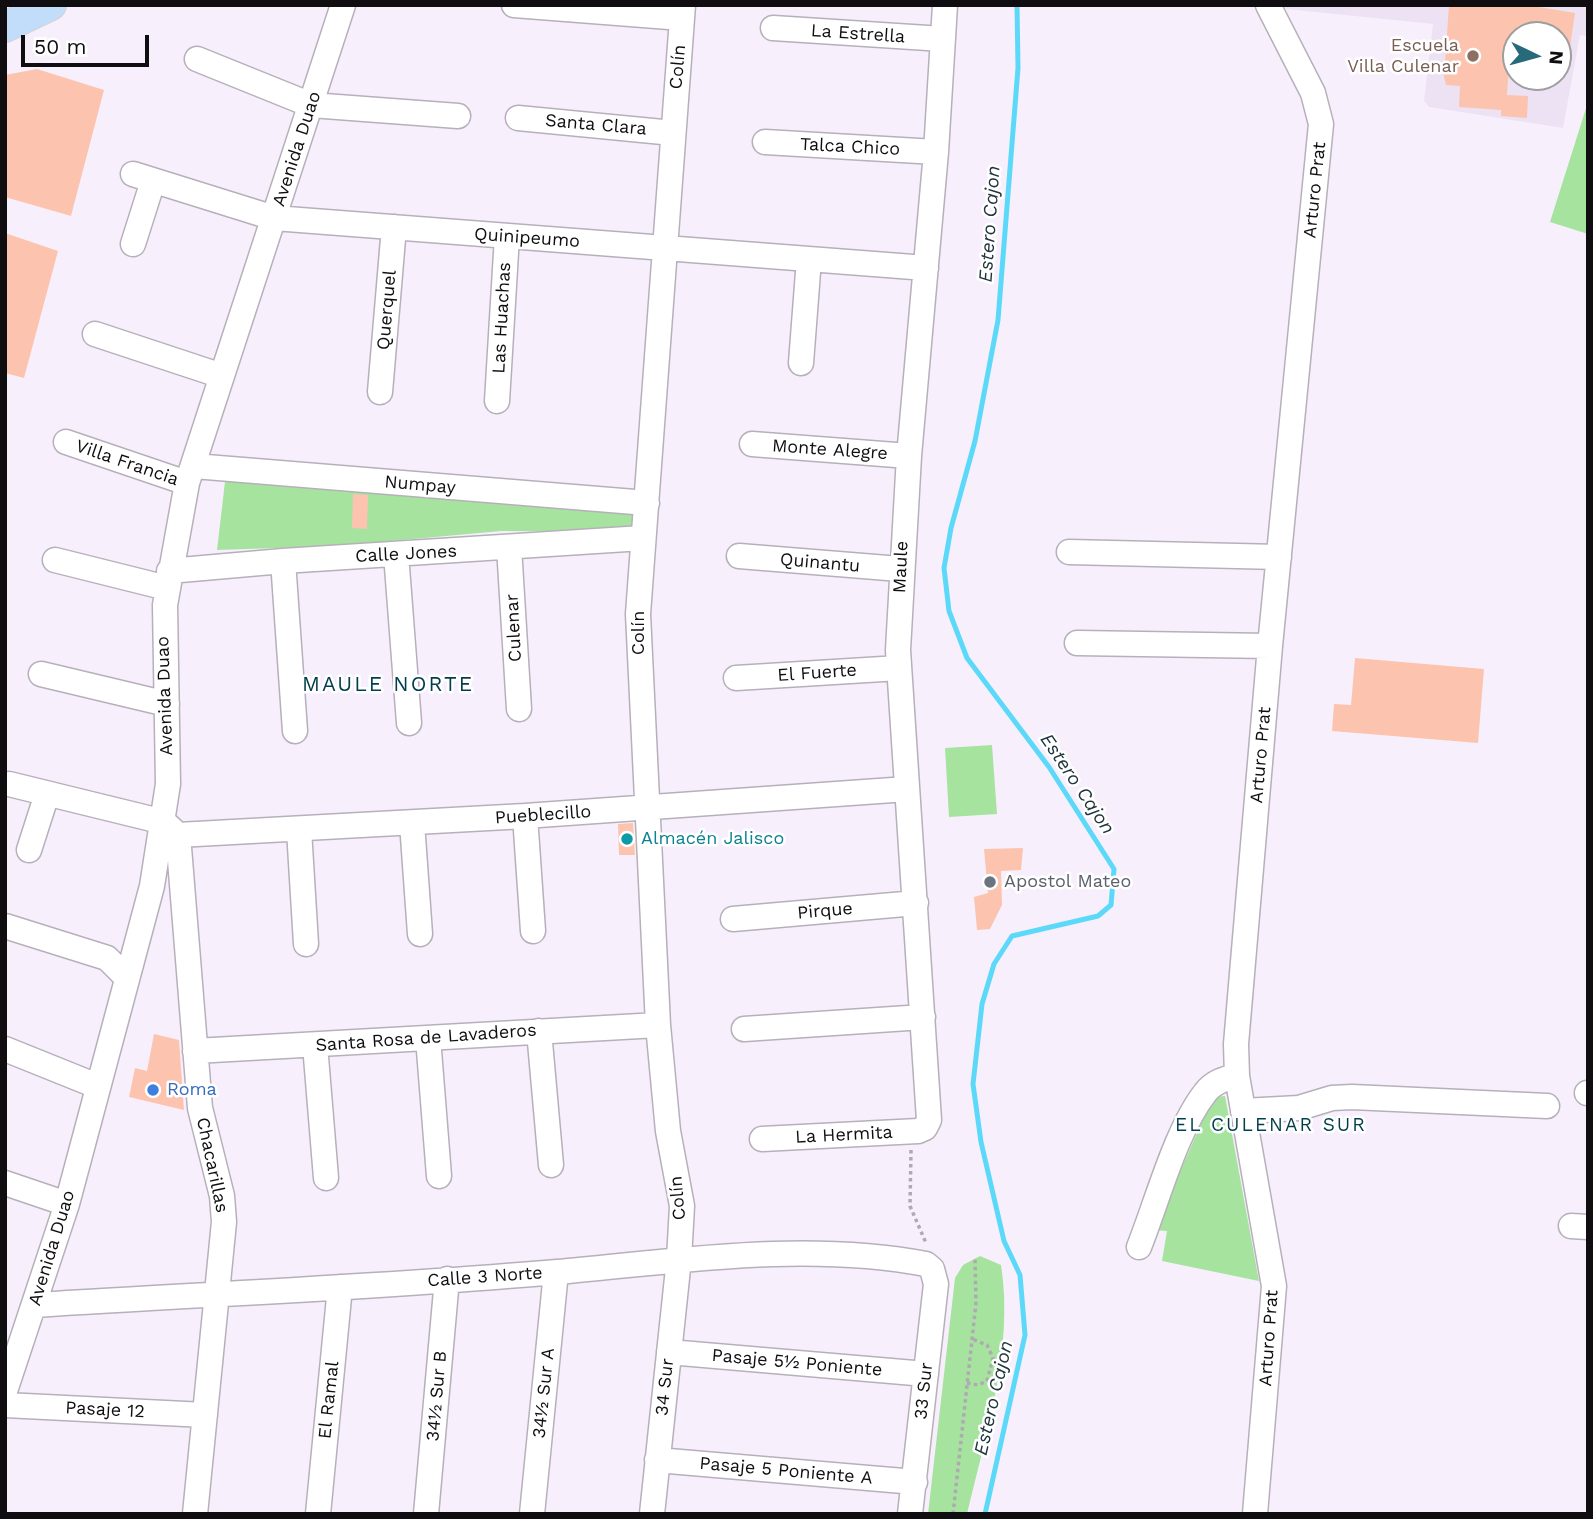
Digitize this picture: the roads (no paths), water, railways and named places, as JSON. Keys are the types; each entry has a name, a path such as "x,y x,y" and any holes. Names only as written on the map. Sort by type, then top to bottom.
{"main road":[{"path":"5,26 36,5"},
{"path":"5,26 51,5"}],"street":[{"name":"Avenida Duao","path":"5,1391 67,1204 152,886 171,828 163,637 168,580 190,475 343,5"},
{"path":"514,5 682,12"},
{"name":"Maule","path":"925,1128 929,1120 899,668 901,569 936,152 945,5"},
{"name":"Arturo Prat","path":"1255,1514 1274,1286 1242,1111 1237,1076 1237,1031 1270,646 1321,124 1312,93 1268,5"},
{"name":"Colín","path":"679,1259 681,1198 668,1131 658,1025 638,647 643,538 682,12"},
{"name":"La Estrella","path":"773,28 943,39"},
{"path":"197,59 312,105 458,116"},
{"name":"Santa Clara","path":"519,118 673,132"},
{"name":"Talca Chico","path":"765,142 936,152"},
{"name":"Quinipeumo","path":"133,244 143,178 274,218 926,268"},
{"name":"Querquel","path":"380,392 394,228"},
{"name":"Las Huachas","path":"497,401 507,236"},
{"path":"801,363 809,259"},
{"path":"95,334 222,376"},
{"name":"Villa Francia","path":"66,442 190,475"},
{"name":"Monte Alegre","path":"752,444 909,456"},
{"name":"Numpay","path":"190,475 647,503"},
{"name":"Calle Jones","path":"55,560 168,580 283,561 643,538"},
{"name":"Culenar","path":"509,547 519,709"},
{"path":"1069,552 1279,557"},
{"path":"396,554 409,723"},
{"name":"Quinantu","path":"739,556 901,569"},
{"path":"283,561 295,731"},
{"path":"1077,643 1270,646"},
{"name":"El Fuerte","path":"736,678 899,668"},
{"path":"41,674 167,704"},
{"name":"Pueblecillo","path":"9,784 171,828 299,830 907,789"},
{"path":"29,850 47,794"},
{"path":"526,816 533,931"},
{"path":"412,823 421,934"},
{"name":"Chacarillas","path":"171,828 202,1125 223,1210 195,1514"},
{"path":"299,830 306,944"},
{"name":"Pirque","path":"733,919 916,903"},
{"path":"5,926 107,958 127,978"},
{"path":"744,1029 923,1017"},
{"name":"Santa Rosa de Lavaderos","path":"195,1051 658,1025"},
{"path":"539,1031 551,1165"},
{"path":"428,1038 439,1176"},
{"path":"315,1045 326,1178"},
{"path":"5,1048 97,1086"},
{"path":"1139,1247 1185,1127 1198,1104 1219,1080 1237,1076"},
{"path":"1242,1111 1299,1108 1332,1098 1352,1097 1547,1106"},
{"name":"La Hermita","path":"762,1139 918,1131 925,1128"},
{"path":"5,1184 67,1204"},
{"name":"Calle 3 Norte","path":"35,1305 556,1272 679,1259 835,1256 917,1262 932,1269"},
{"name":"34 Sur","path":"652,1514 679,1259"},
{"name":"33 Sur","path":"910,1514 936,1284 932,1269"},
{"name":"34½ Sur A","path":"533,1514 556,1272"},
{"name":"34½ Sur B","path":"426,1514 447,1279"},
{"name":"El Ramal","path":"318,1514 340,1287"},
{"name":"Pasaje 5½ Poniente","path":"669,1352 926,1374"},
{"name":"Pasaje 12","path":"5,1405 205,1415"},
{"name":"Pasaje 5 Poniente A","path":"657,1461 915,1482"}],"waterway":[{"name":"Estero Cajon","path":"985,1514 1025,1335 1020,1275 1004,1241 981,1142 973,1084 982,1004 994,964 1012,936 1098,916 1111,905 1114,869 1049,767 967,658 949,611 944,568 951,528 975,441 998,320 1018,68 1017,5"}],"place":[{"name":"Escuela Villa Culenar","path":"1473,56"},
{"name":"Almacén Jalisco","path":"627,839"},
{"name":"Apostol Mateo","path":"990,882"},
{"name":"Roma","path":"153,1090"}],"district":[{"name":"MAULE NORTE","path":"388,685"},
{"name":"EL CULENAR SUR","path":"1271,1125"}]}
